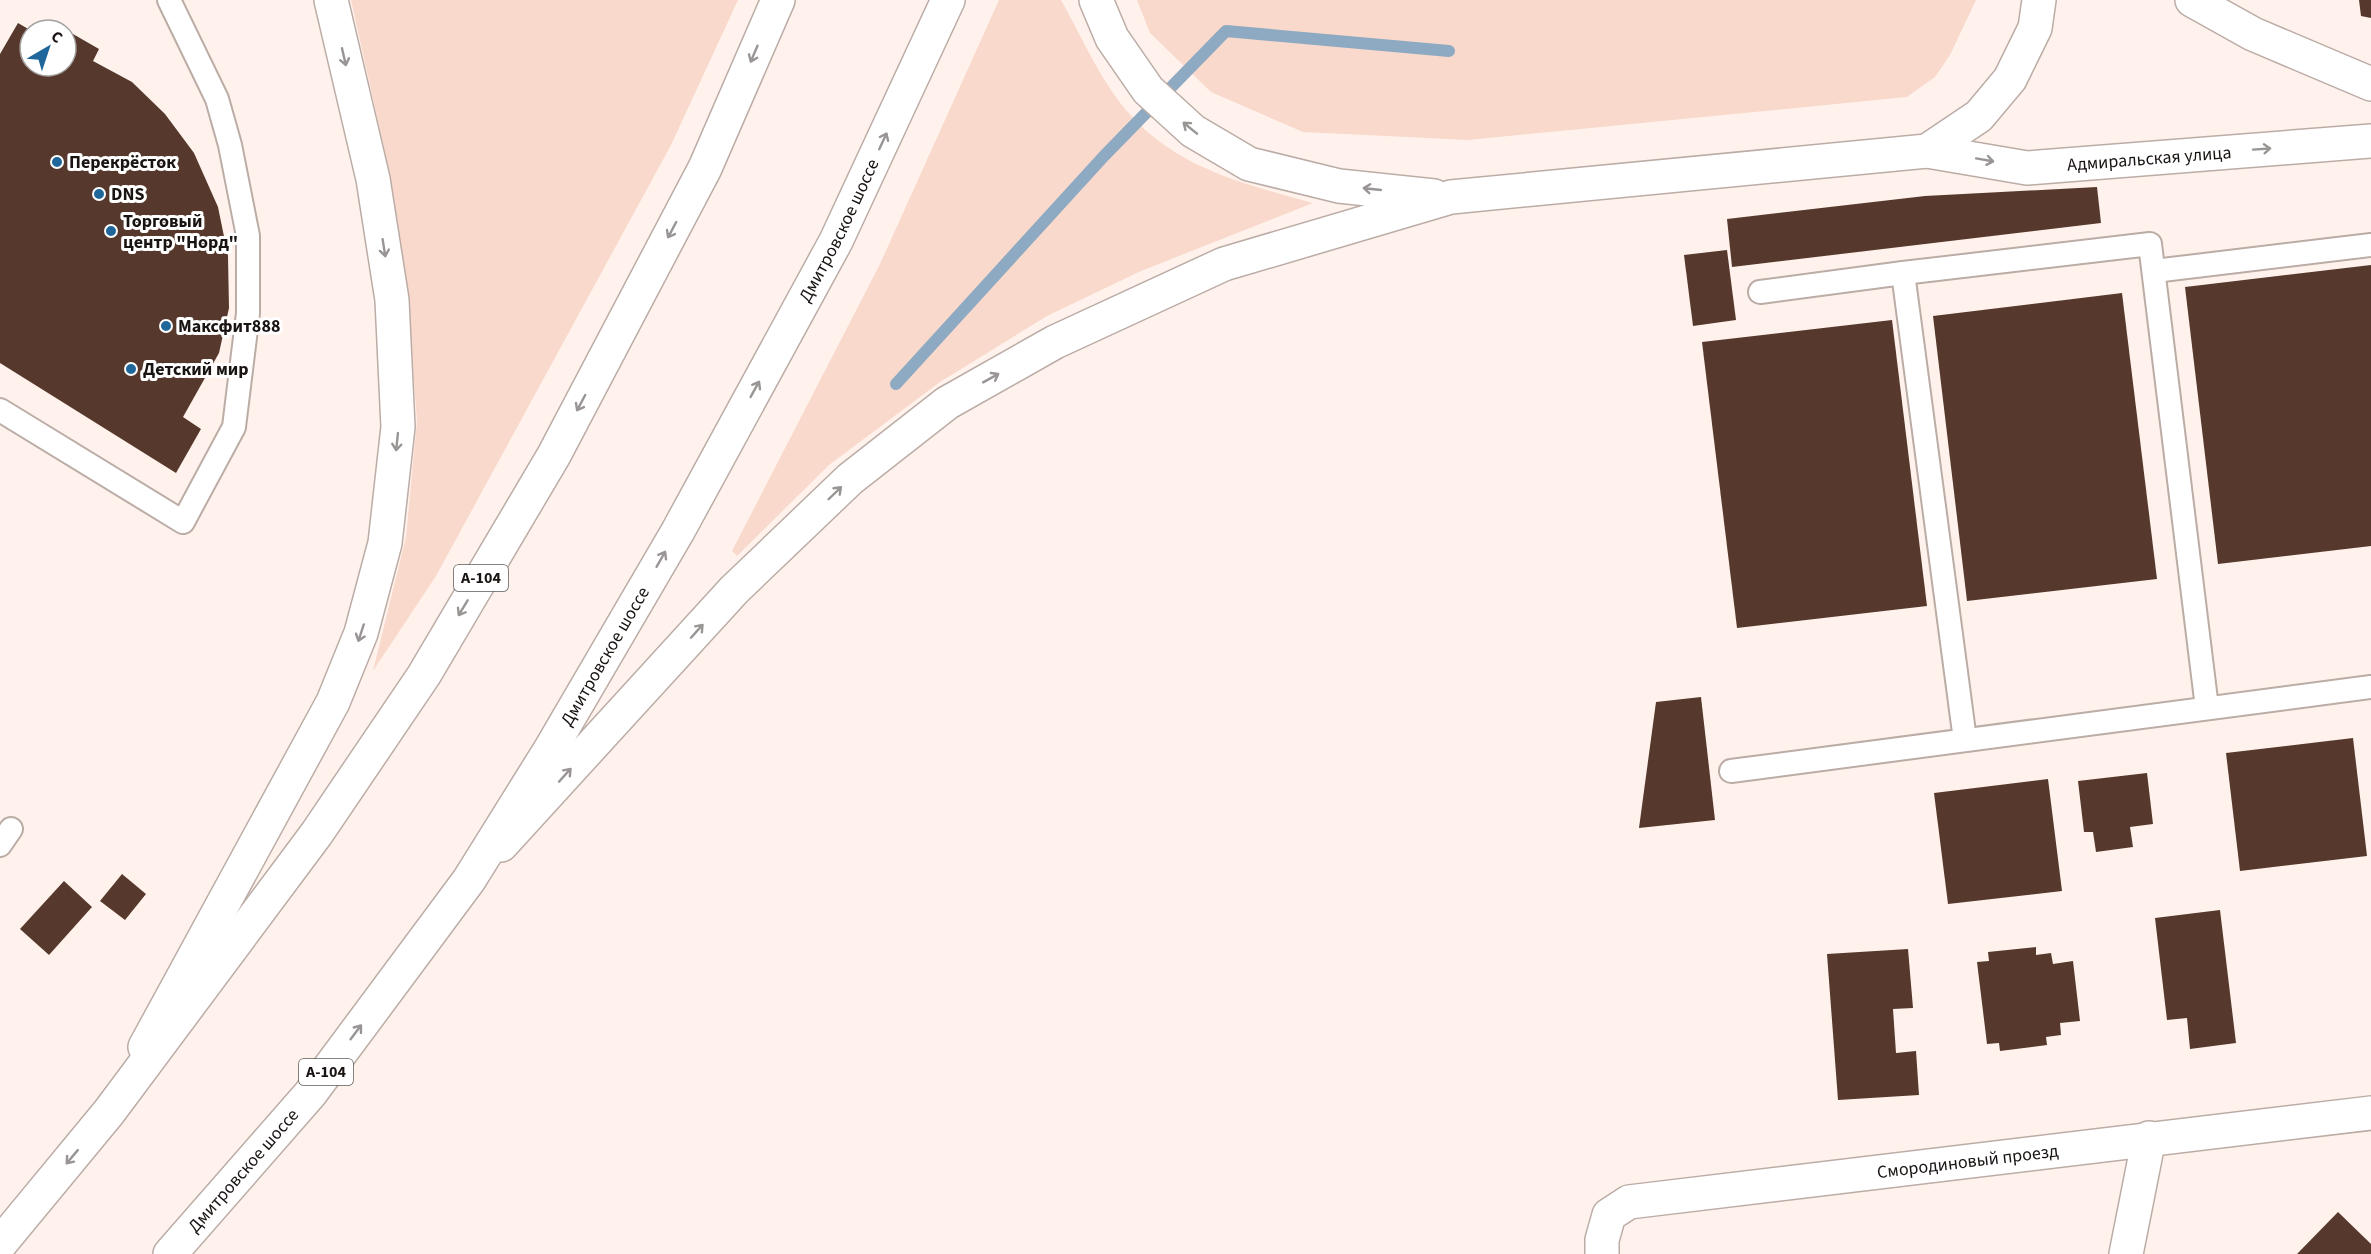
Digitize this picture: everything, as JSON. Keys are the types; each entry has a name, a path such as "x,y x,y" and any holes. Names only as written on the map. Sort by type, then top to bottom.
{"main road":[{"name":"А-104","path":"109,1112 333,702 361,633 385,543 398,427 392,300 373,179 331,0"},
{"name":"А-104","path":"0,1244 109,1112 317,833 430,665 554,455 705,168 778,0"},
{"name":"Дмитровское шоссе","path":"170,1254 310,1094 469,880 550,750 672,541 836,241 948,0"},
{"name":"А-104","path":"1096,0 1112,38 1148,90 1193,131 1249,164 1340,186 1451,197"},
{"name":"А-104","path":"469,880 734,590 850,479 947,403 1055,342 1224,264 1451,197 1927,151 1979,116 2010,79 2035,28 2039,0"},
{"path":"2192,0 2253,34 2371,84"},
{"name":"Адмиральская улица","path":"1927,151 2027,168 2371,141"},
{"name":"Смородиновый проезд","path":"1602,1254 1602,1240 1609,1215 1629,1202 2371,1113"},
{"path":"2126,1254 2149,1138"}],"lane":[{"path":"0,410 183,522 234,427 248,313 248,236 230,145 217,99 169,0"},
{"path":"1760,292 2150,244 2207,708"},
{"path":"2154,271 2371,245"},
{"path":"1903,273 1965,740"},
{"path":"1731,771 2371,687"}],"shaded area":[{"path":"351,0 738,0 671,145 436,576 373,671 406,537 417,421 407,290 389,170"},
{"path":"999,0 1061,0 1113,93 1154,137 1177,154 1228,178 1313,203 1141,271 1047,316 940,382 829,465 737,556 732,551 880,264"},
{"path":"1137,0 1976,0 1950,55 1935,77 1907,97 1468,140 1303,132 1211,92 1150,33"}],"building":[{"path":"2359,0 2371,0 2371,18 2361,16"},
{"name":"Торговый центр \"Норд\"","path":"18,23 18,78 78,78 78,37 99,49 93,61 132,82 165,114 194,153 218,207 228,256 229,308 219,353 183,417 201,429 176,473 0,363 0,54"},
{"path":"2097,187 2101,223 1732,267 1727,219 1925,196"},
{"path":"1727,250 1736,320 1693,326 1684,255"},
{"path":"2371,265 2371,546 2218,564 2185,287"},
{"path":"2122,293 2157,579 1967,601 1933,316"},
{"path":"1892,320 1927,606 1737,628 1702,342"},
{"path":"1701,697 1715,820 1639,828 1656,702"},
{"path":"2353,738 2367,856 2240,871 2226,753"},
{"path":"2147,773 2153,824 2130,827 2133,847 2096,852 2093,832 2084,832 2078,781"},
{"path":"2048,779 2062,891 1948,904 1934,793"},
{"path":"122,874 146,894 125,920 100,901"},
{"path":"64,881 92,907 49,955 20,929"},
{"path":"2220,910 2236,1043 2190,1049 2187,1018 2167,1020 2155,918"},
{"path":"2036,947 2036,955 2051,953 2053,964 2073,961 2080,1021 2060,1023 2061,1035 2046,1037 2047,1045 2000,1051 1999,1043 1987,1044 1977,962 1989,961 1988,952"},
{"path":"1908,949 1913,1008 1893,1009 1896,1053 1916,1051 1919,1095 1838,1100 1827,954"},
{"path":"2338,1212 2371,1244 2371,1254 2297,1254"}],"waterway":[{"path":"896,384 1104,156 1226,31 1449,51"}],"place":[{"name":"Перекрёсток","path":"57,162"},
{"name":"DNS","path":"99,194"},
{"name":"Торговый центр \"Норд\"","path":"111,231"},
{"name":"Максфит888","path":"166,326"},
{"name":"Детский мир","path":"131,369"}]}
